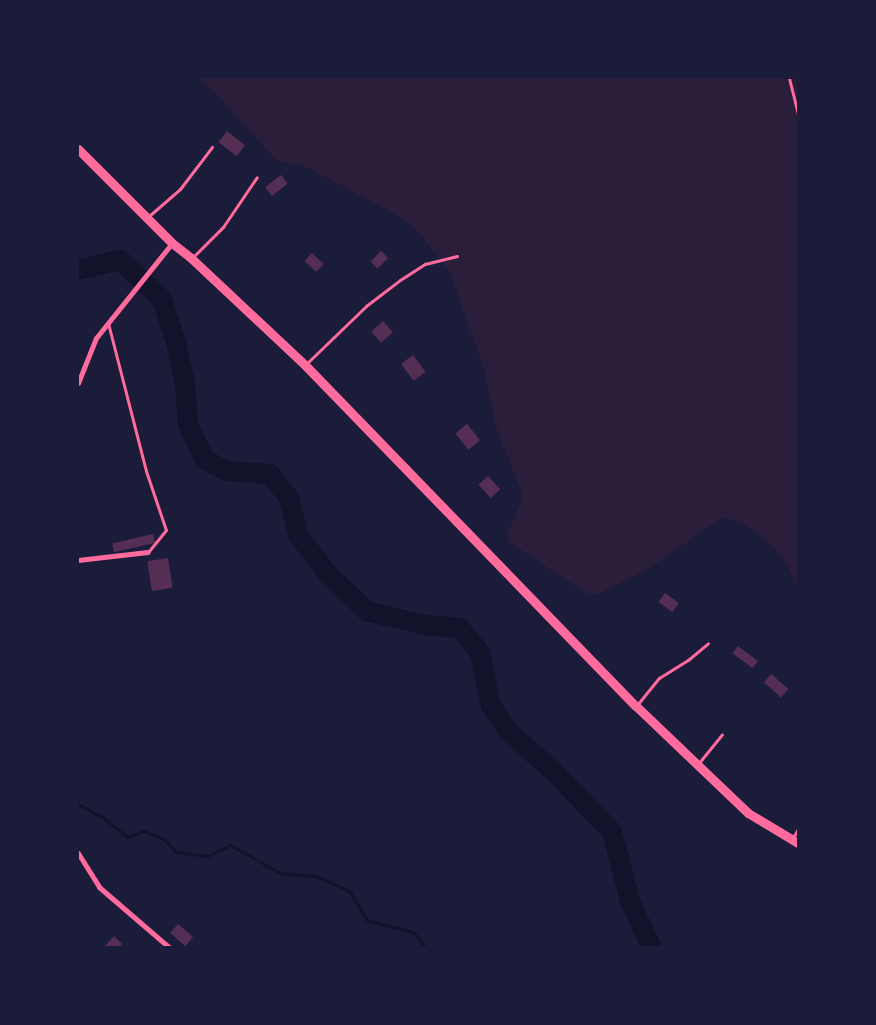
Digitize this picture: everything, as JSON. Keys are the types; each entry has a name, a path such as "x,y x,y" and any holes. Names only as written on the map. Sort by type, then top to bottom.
{"street":[{"path":"78,149 172,243 191,258 305,365 636,706 748,812 795,841"},
{"path":"78,383 96,338 172,243"},
{"path":"78,560 148,552"},
{"path":"78,853 99,887 170,948"}],"lane":[{"path":"789,78 798,114"},
{"path":"146,218 180,188 212,147"},
{"path":"191,258 223,227 257,177"},
{"path":"305,365 366,306 400,280 426,264 457,256"},
{"path":"108,323 146,471 166,530 148,552"},
{"path":"636,706 659,678 688,660 708,643"},
{"path":"697,764 722,734"},
{"path":"795,841 798,829"}],"shaded area":[{"path":"198,78 798,78 798,590 786,562 768,542 745,525 723,517 651,567 600,593 593,594 586,593 509,542 507,534 521,503 521,490 496,427 484,369 451,274 418,231 395,214 305,166 277,161 220,98"}],"building":[{"path":"227,131 245,145 237,156 218,142"},
{"path":"281,175 288,184 272,196 265,187"},
{"path":"381,251 388,258 377,269 370,262"},
{"path":"312,253 324,264 316,272 304,261"},
{"path":"383,321 393,332 381,343 371,332"},
{"path":"413,355 426,372 414,381 401,364"},
{"path":"467,424 480,440 469,450 455,433"},
{"path":"488,476 500,489 491,498 478,485"},
{"path":"153,534 155,543 114,552 112,543"},
{"path":"168,558 173,588 152,591 147,561"},
{"path":"665,593 679,603 672,612 659,602"},
{"path":"738,646 758,661 753,668 733,653"},
{"path":"771,674 788,689 781,697 764,682"},
{"path":"178,924 193,937 185,946 170,933"},
{"path":"114,936 122,944 119,948 103,948"}],"waterway":[{"path":"78,270 120,260 162,299 176,343 185,383 188,424 204,459 226,471 270,474 289,498 298,535 328,574 367,611 425,625 460,628 480,653 491,706 509,732 552,770 612,832 631,904 652,948"},
{"path":"78,804 102,817 128,837 143,831 164,839 176,852 207,856 230,845 280,873 316,876 349,891 367,920 413,932 426,948"}]}
